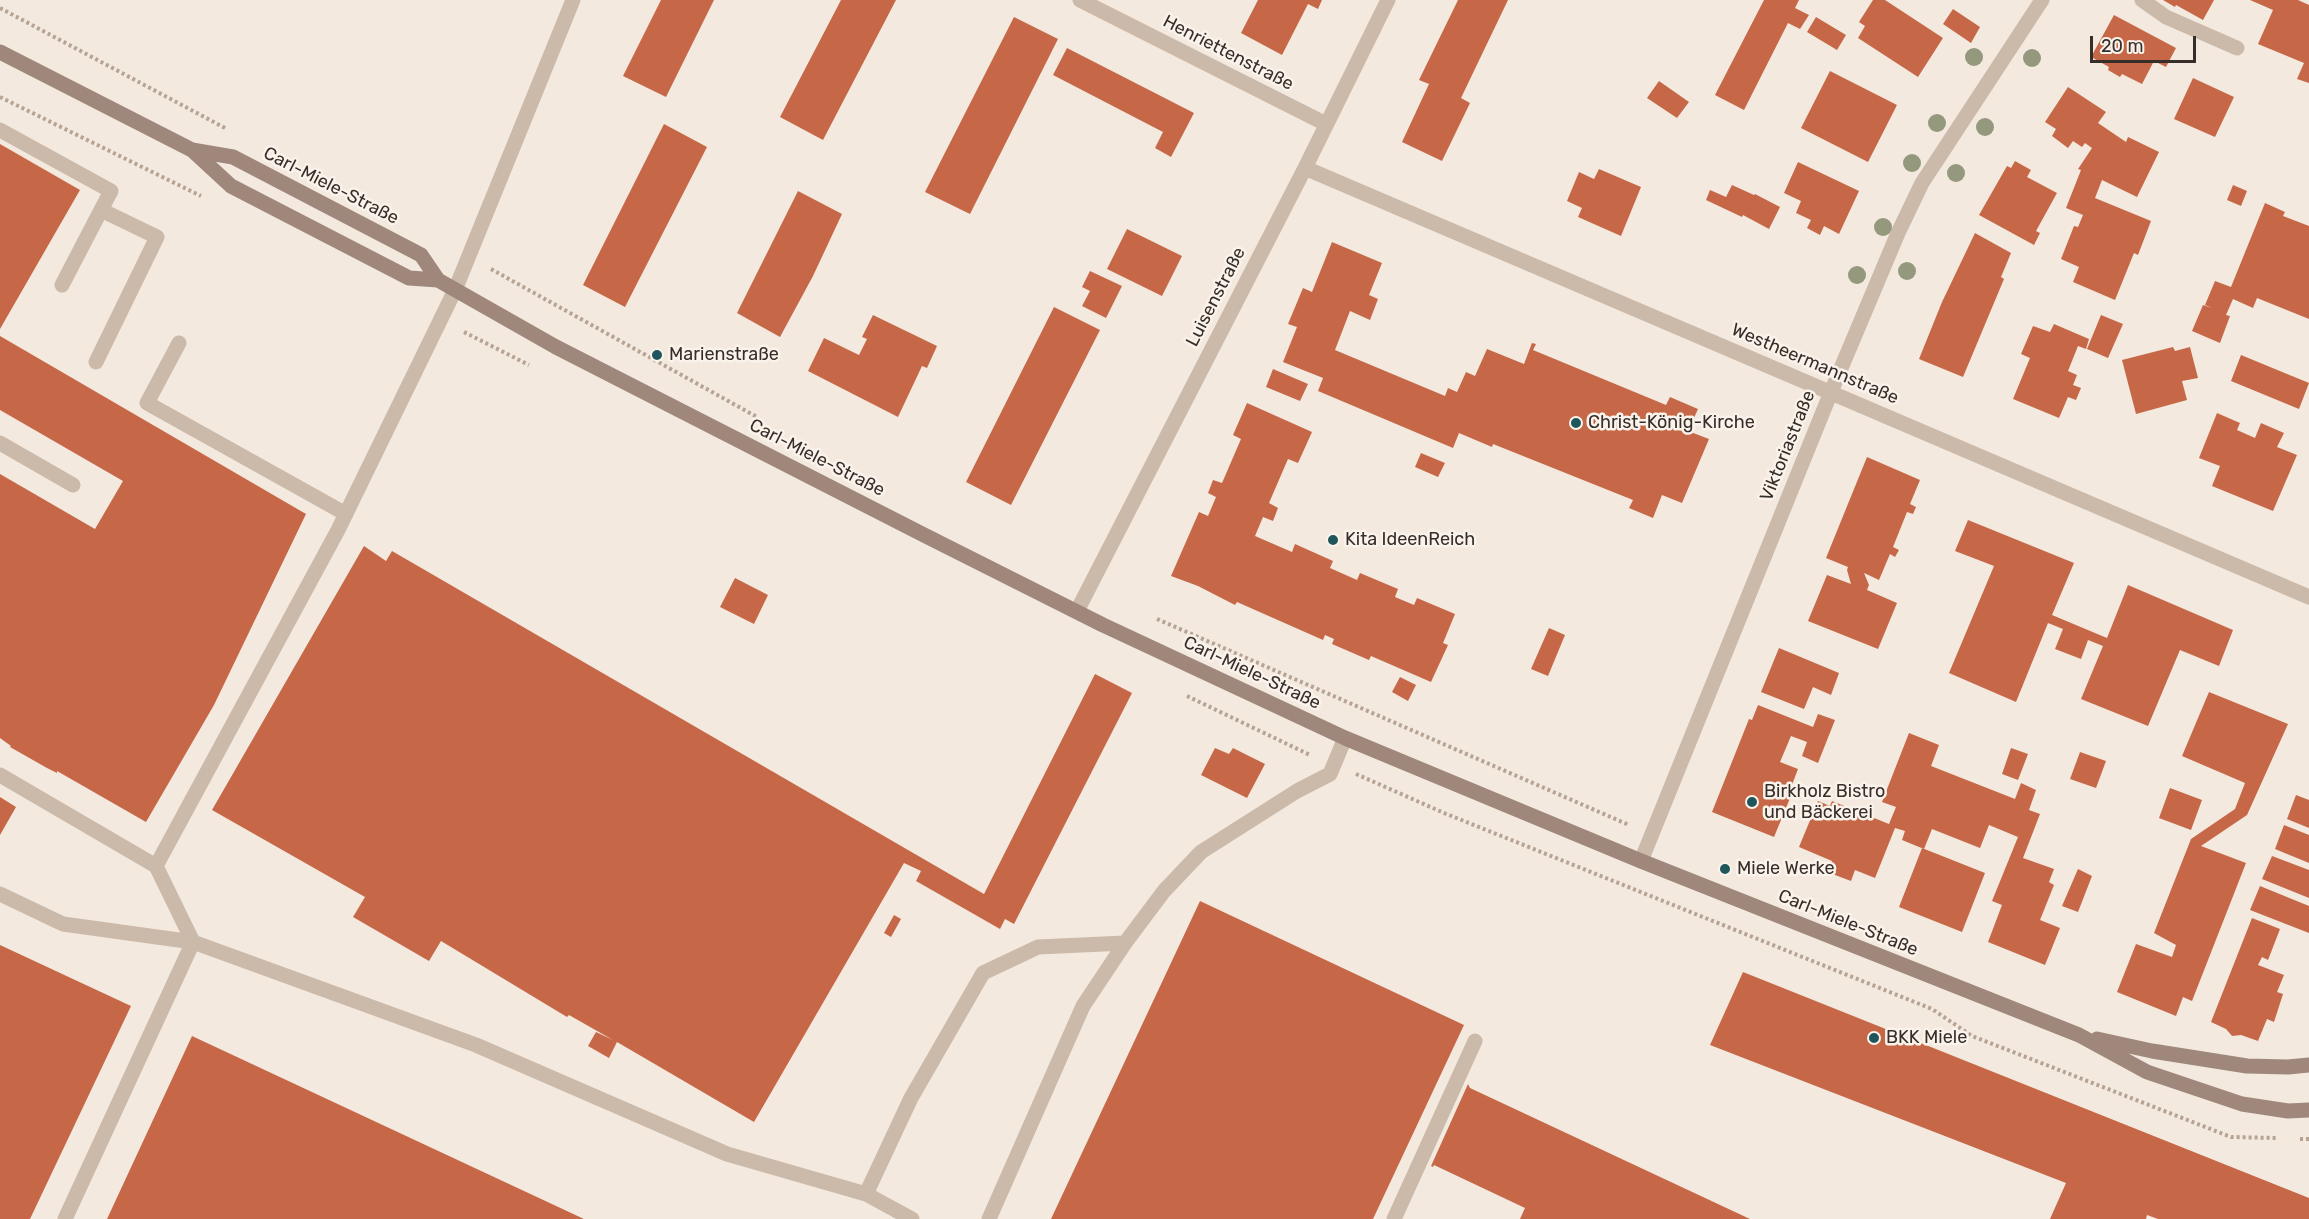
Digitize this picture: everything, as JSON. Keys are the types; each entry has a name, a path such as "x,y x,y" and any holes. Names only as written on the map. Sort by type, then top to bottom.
{"street":[{"path":"156,866 346,514 455,290 573,0"},
{"name":"Henriettenstraße","path":"1080,0 1326,124"},
{"name":"Luisenstraße","path":"1077,611 1305,168 1388,0"},
{"name":"Viktoriastraße","path":"1641,861 1898,233 1922,183 2042,0"},
{"path":"2142,0 2166,17 2237,48"},
{"name":"Carl-Miele-Straße","path":"0,52 192,150 231,186 409,278 438,280"},
{"path":"0,130 111,191 62,285"},
{"name":"Carl-Miele-Straße","path":"192,150 233,157 421,255 438,280 556,347 1077,611 1345,738 1641,861 2079,1035 2147,1072 2242,1104 2288,1111 2309,1110"},
{"name":"Westheermannstraße","path":"1305,168 2309,597"},
{"path":"96,362 157,237 101,210"},
{"path":"179,343 147,403 346,514"},
{"path":"0,443 73,485"},
{"path":"989,1219 1083,1006 1125,943 1164,891 1201,852 1297,791 1330,774 1345,738"},
{"path":"0,775 156,866 193,942"},
{"path":"0,894 63,924 193,942 476,1045 727,1154 866,1194 912,1219"},
{"path":"65,1219 193,942"},
{"path":"866,1194 911,1098 983,973 1038,947 1125,943"},
{"name":"Carl-Miele-Straße","path":"2079,1035 2152,1051 2247,1066 2309,1065"},
{"path":"1394,1219 1474,1041"}],"path":[{"path":"0,8 228,130"},
{"path":"495,272 766,423"},
{"path":"1149,615 1635,827"},
{"path":"1408,797 1932,1009 1972,1036 2174,1115 2231,1137 2287,1138"},
{"path":"2298,1139 2309,1139"}],"building":[{"path":"661,0 714,0 666,97 623,76"},
{"path":"841,0 896,0 823,140 780,117"},
{"path":"1258,0 1322,0 1318,9 1308,4 1282,55 1241,33"},
{"path":"1458,0 1508,0 1461,98 1470,103 1442,161 1402,142 1429,84 1419,80"},
{"path":"1764,0 1799,0 1795,8 1809,15 1800,29 1788,23 1744,110 1715,95"},
{"path":"1873,0 1885,0 1943,38 1918,77 1858,38 1865,26 1859,22"},
{"path":"2163,0 2214,0 2203,20"},
{"path":"2250,0 2298,0 2309,5 2309,83 2297,79 2304,63 2258,44 2273,10"},
{"path":"1953,9 1980,27 1971,43 1943,24"},
{"path":"2114,15 2176,48 2166,67 2154,61 2142,84 2122,74 2120,77 2108,70 2109,67 2091,57"},
{"path":"1014,17 1058,39 970,214 925,192"},
{"path":"1816,17 1846,35 1837,50 1807,32"},
{"path":"1067,48 1194,113 1171,157 1155,148 1163,132 1053,75"},
{"path":"1830,71 1897,105 1868,162 1801,128"},
{"path":"2193,78 2234,97 2215,137 2174,119"},
{"path":"1659,81 1689,102 1677,118 1647,98"},
{"path":"2068,87 2106,112 2098,123 2126,142 2128,137 2159,152 2137,197 2102,180 2095,198 2151,221 2138,255 2134,253 2115,300 2073,282 2079,267 2061,259 2074,226 2078,227 2083,215 2066,208 2081,170 2078,169 2092,148 2085,143 2082,147 2073,141 2068,148 2052,136 2056,129 2045,122"},
{"path":"664,124 707,147 625,307 583,285"},
{"path":"0,144 80,190 0,329"},
{"path":"2015,161 2031,170 2027,177 2057,193 2036,231 2040,233 2034,245 1979,215 2007,166 2011,168"},
{"path":"1798,162 1859,191 1839,234 1824,226 1820,235 1807,228 1811,220 1796,213 1801,201 1784,193"},
{"path":"1599,169 1641,187 1621,236 1578,217 1582,208 1567,201 1579,172 1594,179"},
{"path":"1732,185 1780,207 1769,229 1743,215 1742,217 1706,200 1710,190 1726,197"},
{"path":"2233,185 2247,191 2241,206 2227,200"},
{"path":"798,191 842,214 813,276 780,337 737,313"},
{"path":"2265,203 2285,212 2283,216 2309,226 2309,319 2257,298 2253,308 2233,299 2226,315 2230,316 2220,343 2192,331 2203,305 2212,308 2205,305 2215,281 2231,287"},
{"path":"1127,229 1182,256 1162,296 1107,269"},
{"path":"1975,233 2011,253 2001,277 2004,279 1963,377 1919,359 1942,302"},
{"name":"Christ-König-Kirche","path":"1332,242 1382,263 1369,295 1378,299 1370,320 1350,311 1335,350 1445,396 1448,388 1457,392 1466,372 1475,376 1487,349 1524,364 1532,343 1536,344 1533,350 1666,405 1670,397 1698,409 1688,431 1709,439 1682,503 1662,495 1653,518 1629,508 1633,500 1493,444 1492,447 1459,433 1453,448 1318,391 1323,378 1283,362 1297,327 1288,324 1303,288 1312,292"},
{"path":"1090,271 1122,286 1106,318 1082,306 1090,291 1082,287"},
{"path":"1054,307 1100,330 1011,505 966,482"},
{"path":"873,315 937,346 927,368 922,366 898,417 808,371 824,338 859,355 867,339 862,337"},
{"path":"2101,315 2123,324 2108,358 2087,349"},
{"path":"2054,324 2089,339 2086,349 2078,346 2068,371 2077,375 2073,385 2081,388 2076,400 2068,397 2059,418 2013,399 2030,358 2021,354 2033,326 2050,332"},
{"path":"0,336 306,514 214,705 146,822 10,747 0,738 0,474 95,529 123,481 0,410"},
{"path":"2173,347 2175,351 2190,347 2198,378 2182,381 2187,400 2136,414 2122,360"},
{"path":"2241,355 2309,383 2299,409 2231,381"},
{"path":"1273,369 1308,384 1300,401 1266,387"},
{"path":"1247,403 1312,432 1298,463 1288,459 1269,503 1278,508 1273,521 1263,517 1255,536 1292,552 1295,544 1333,561 1330,568 1357,580 1360,573 1398,589 1395,597 1414,605 1417,598 1455,614 1443,643 1448,645 1431,682 1371,656 1369,660 1332,644 1334,639 1325,635 1323,640 1237,602 1235,605 1198,586 1171,576 1199,512 1208,516 1216,497 1208,493 1213,480 1222,483 1241,439 1233,435"},
{"path":"2217,413 2240,423 2237,430 2255,438 2261,423 2284,433 2277,447 2297,455 2273,511 2212,486 2220,466 2199,458"},
{"path":"1421,453 1445,463 1438,477 1415,467"},
{"path":"1867,457 1920,480 1910,504 1916,507 1913,514 1907,512 1893,547 1899,550 1895,557 1890,554 1879,580 1864,573 1869,585 1867,590 1897,603 1878,649 1808,621 1827,575 1851,584 1848,567 1826,558"},
{"path":"1968,520 2074,563 2052,615 2107,638 2128,585 2233,630 2219,666 2180,650 2148,726 2081,699 2103,646 2088,640 2081,659 2055,649 2063,629 2048,623 2016,702 1949,673 1994,566 1955,551"},
{"path":"364,546 386,561 392,551 984,894 1095,674 1132,693 1014,924 1005,919 1000,929 916,881 921,871 904,863 754,1122 617,1042 609,1058 588,1046 596,1032 613,1040 569,1015 567,1017 441,941 429,961 353,917 365,897 212,810"},
{"path":"735,578 768,595 754,624 720,607"},
{"path":"1549,628 1565,635 1548,676 1531,669"},
{"path":"1779,648 1839,673 1831,695 1813,687 1804,709 1761,692"},
{"path":"1400,677 1416,685 1408,701 1392,692"},
{"path":"2209,692 2288,724 2247,815 2201,846 2246,863 2192,1001 2183,997 2176,1016 2117,992 2136,944 2172,957 2176,945 2154,933 2191,839 2235,809 2245,783 2182,756"},
{"path":"1758,705 1813,727 1818,714 1835,720 1818,763 1802,756 1807,742 1791,736 1780,762 1798,769 1790,790 1793,791 1774,837 1712,812 1749,719 1752,720"},
{"path":"1909,733 1939,745 1931,766 2015,799 2021,783 2036,790 2029,810 2040,814 2023,858 2054,869 2049,882 2054,885 2040,920 2060,928 2045,965 1988,942 2002,905 1992,901 2018,837 1989,825 1980,848 1932,829 1924,849 1902,840 1905,831 1895,828 1875,878 1855,870 1851,881 1827,872 1832,861 1799,847 1818,801 1830,806 1832,801 1889,824 1896,807 1882,802"},
{"path":"1215,748 1229,754 1233,748 1265,764 1247,798 1201,775"},
{"path":"2011,748 2028,754 2018,780 2002,774"},
{"path":"2080,752 2106,761 2096,788 2070,779"},
{"path":"2170,788 2202,800 2191,830 2159,818"},
{"path":"2296,795 2309,800 2309,828 2287,819"},
{"path":"0,797 16,807 0,835"},
{"path":"2284,825 2309,835 2309,863 2275,849"},
{"path":"1922,848 1985,873 1962,932 1899,907"},
{"path":"2272,856 2309,870 2309,898 2262,879"},
{"path":"2078,869 2092,876 2078,912 2062,906"},
{"path":"2260,886 2309,906 2309,933 2250,910"},
{"path":"1200,901 1464,1025 1373,1219 1051,1219"},
{"path":"894,915 901,919 891,937 884,933"},
{"path":"2252,918 2280,929 2268,960 2262,957 2258,965 2284,975 2277,992 2283,994 2274,1022 2267,1019 2258,1041 2241,1035 2232,1036 2226,1029 2211,1022"},
{"path":"0,945 131,1006 30,1219 0,1219"},
{"path":"1743,972 2309,1198 2309,1219 2158,1219 2147,1215 2146,1219 2050,1219 2066,1183 1710,1045"},
{"path":"192,1036 584,1219 107,1219"},
{"path":"1468,1084 1470,1088 1750,1219 1520,1219 1525,1208 1434,1165 1431,1166"}],"place":[{"name":"Marienstraße","path":"657,355"},
{"name":"Christ-König-Kirche","path":"1576,423"},
{"name":"Kita IdeenReich","path":"1333,540"},
{"name":"Birkholz Bistro und Bäckerei","path":"1752,802"},
{"name":"Miele Werke","path":"1725,869"},
{"name":"BKK Miele","path":"1874,1038"}]}
